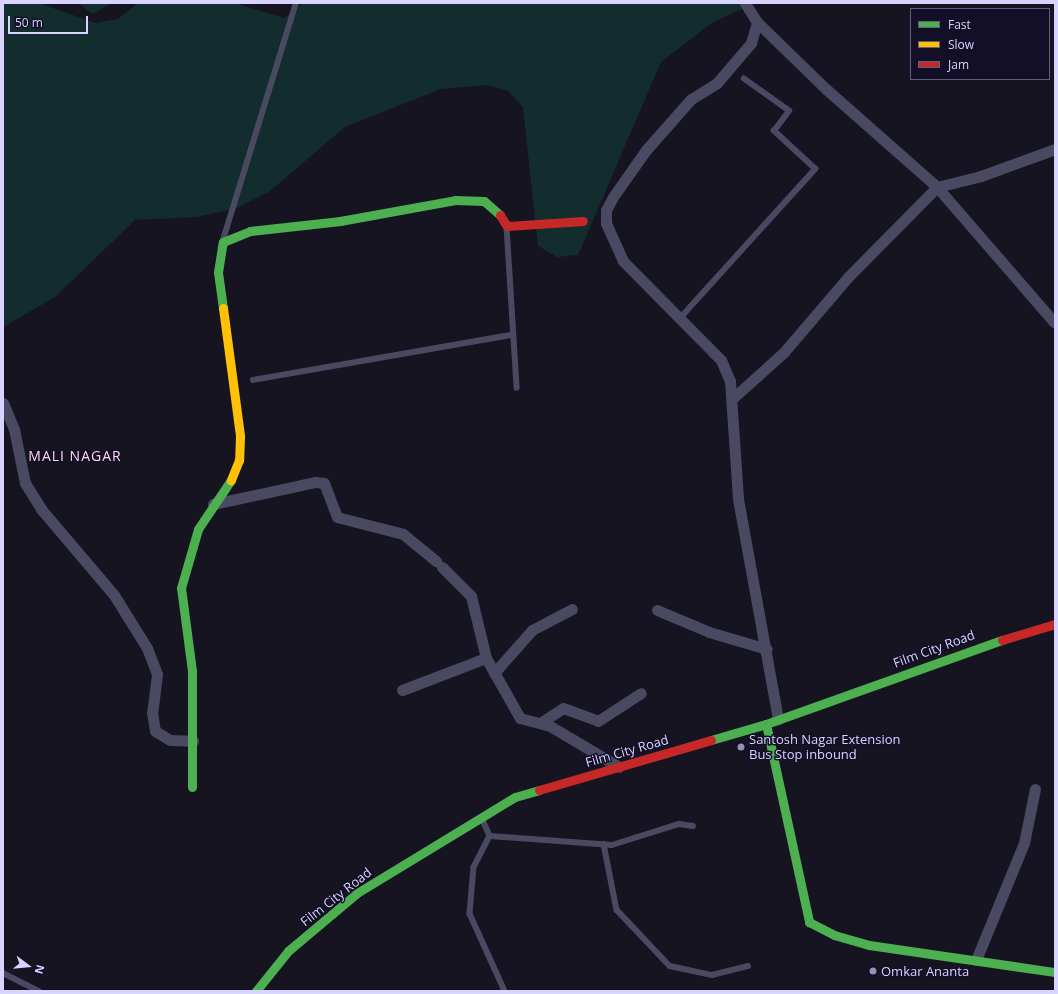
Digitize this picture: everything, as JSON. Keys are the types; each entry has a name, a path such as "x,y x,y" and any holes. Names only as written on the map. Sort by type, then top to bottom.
{"street":[{"path":"745,3 757,22 826,89 937,187 1054,322"},
{"path":"757,22 750,42 717,83 690,99 667,122 606,210 608,234 623,261 681,317 722,360 733,398 738,499 767,649 778,719"},
{"path":"733,398 784,352 848,277 937,187 981,176 1055,148"},
{"path":"192,787 192,672 181,588 198,528 212,504 231,481 239,460 240,436 218,272 222,242 250,231 340,221 455,200 484,201 497,210 506,226 583,221"},
{"path":"3,403 14,429 24,483 41,509 114,595 147,648 157,674 152,712 155,731 170,740 193,741"},
{"path":"212,504 316,482 324,483 337,517 403,534 439,564 471,596 486,658 520,718 540,723 620,767"},
{"path":"494,673 532,630 572,609"},
{"path":"657,610 709,632 767,649"},
{"name":"Film City Road","path":"256,991 288,951 357,893 515,798 766,724 980,646 1055,624"},
{"path":"402,690 486,658"},
{"path":"540,723 563,708 598,721 641,693"},
{"path":"766,724 808,922 834,935 869,945 1055,972"},
{"path":"976,960 1024,843 1035,789"}],"lane":[{"path":"222,242 296,3"},
{"path":"681,317 815,169 774,131 789,111 744,79"},
{"path":"506,226 511,335 517,388"},
{"path":"253,380 511,335"},
{"path":"482,818 490,836"},
{"path":"490,836 612,845 679,824 693,826"},
{"path":"490,836 474,867 470,914 505,991"},
{"path":"604,844 616,910 670,966 702,975 748,966"},
{"path":"3,973 39,991"}],"green space":[{"path":"3,3 39,3 95,23 118,19 138,3 234,3 284,18 303,3 756,3 713,22 661,62 578,255 557,257 538,246 523,107 508,91 487,85 441,89 345,127 270,191 237,208 197,217 135,220 55,297 3,327"},
{"path":"79,3 113,3 92,14"}],"traffic: fast":[{"path":"223,308 218,272 223,242 250,231 340,221 455,200 484,201 500,215"},
{"path":"192,787 192,671 181,588 198,529 231,480"},
{"path":"711,740 766,724 1002,640"},
{"path":"766,724 809,922 834,935 869,945 1055,972"},
{"path":"256,991 288,951 357,893 515,797 539,790"}],"traffic: slow":[{"path":"223,308 240,436 239,460 231,480"}],"traffic: jam":[{"path":"500,215 507,226 583,221"},
{"path":"1002,640 1055,624"},
{"path":"539,790 711,740"}],"place":[{"name":"Santosh Nagar Extension Bus Stop inbound","path":"741,747"},
{"name":"Omkar Ananta","path":"873,971"}],"district":[{"name":"MALI NAGAR","path":"75,456"}]}
